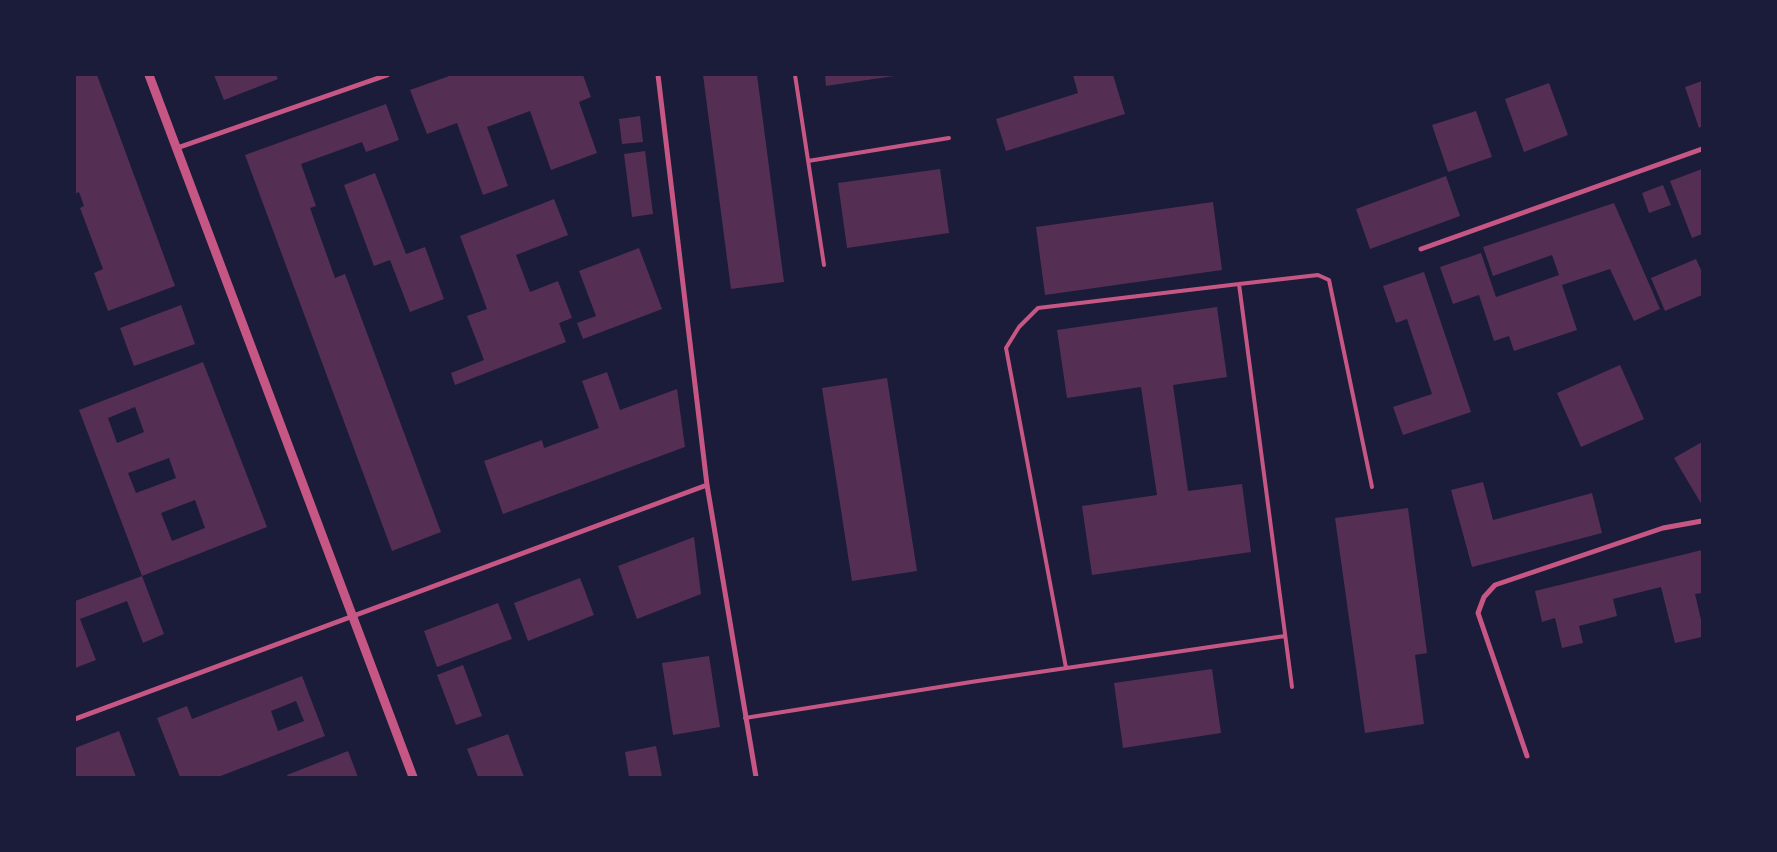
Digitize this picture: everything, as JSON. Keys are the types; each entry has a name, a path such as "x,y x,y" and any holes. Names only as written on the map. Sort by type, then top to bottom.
{"street":[{"path":"149,75 413,777"},
{"path":"177,148 387,75"},
{"path":"658,75 707,485 756,777"},
{"path":"1421,249 1702,149"},
{"path":"75,719 707,485"},
{"path":"1527,756 1478,613 1484,597 1495,585 1663,528 1702,521"}],"lane":[{"path":"794,75 824,266"},
{"path":"808,161 949,138"},
{"path":"1066,668 1006,348 1019,327 1038,308 1318,275 1329,280 1372,488"},
{"path":"1239,284 1292,687"},
{"path":"745,718 1286,636"}],"building":[{"path":"75,75 97,75 175,286 108,311 94,273 103,269 80,208 84,206 79,192 75,194"},
{"path":"214,75 276,75 278,79 224,100"},
{"path":"452,75 583,75 591,97 579,102 597,153 551,170 530,111 487,127 508,186 483,195 457,123 427,134 410,90"},
{"path":"703,75 757,75 784,282 731,289"},
{"path":"825,75 894,75 894,76 826,86"},
{"path":"1073,75 1113,75 1125,114 1006,151 996,119 1078,93"},
{"path":"1702,81 1702,126 1699,128 1685,87"},
{"path":"1549,83 1568,135 1524,152 1505,99"},
{"path":"386,104 399,140 366,152 362,142 301,164 316,206 310,208 335,278 345,274 441,532 392,551 245,155"},
{"path":"1476,111 1492,157 1448,172 1432,125"},
{"path":"640,116 643,142 622,144 619,119"},
{"path":"645,151 653,214 632,217 624,154"},
{"path":"940,169 949,233 847,248 838,183"},
{"path":"1702,169 1702,234 1692,238 1670,181"},
{"path":"375,173 406,254 425,247 444,299 410,312 390,260 374,266 344,185"},
{"path":"1446,176 1460,216 1370,249 1356,209"},
{"path":"1663,185 1671,205 1649,213 1642,193"},
{"path":"554,199 568,235 516,255 530,292 558,281 572,318 559,323 566,342 455,385 451,373 484,360 467,316 487,309 460,236"},
{"path":"1213,202 1222,270 1045,295 1036,227"},
{"path":"1614,203 1660,309 1634,321 1610,269 1562,285 1577,330 1514,351 1509,336 1494,341 1479,295 1453,304 1440,267 1481,253 1496,297 1559,275 1552,255 1493,276 1483,247"},
{"path":"639,248 662,309 583,339 577,323 596,316 579,271"},
{"path":"1696,259 1702,272 1702,295 1665,311 1651,278"},
{"path":"1424,272 1471,412 1403,435 1393,407 1432,394 1407,319 1396,323 1383,286"},
{"path":"181,305 195,344 134,366 120,328"},
{"path":"1217,307 1227,377 1173,385 1188,491 1242,484 1251,552 1092,575 1082,506 1157,495 1141,387 1067,398 1057,330"},
{"path":"203,362 267,527 142,576 79,410","holes":["135,407 144,432 117,443 108,418","169,458 176,478 136,493 128,473","195,500 205,528 172,541 161,513"]},
{"path":"1620,365 1644,419 1581,447 1557,393"},
{"path":"607,372 620,410 677,389 685,447 503,514 484,461 542,440 544,448 599,428 582,381"},
{"path":"887,378 917,571 852,581 822,388"},
{"path":"1702,442 1702,505 1674,458"},
{"path":"1483,482 1493,520 1592,493 1602,533 1472,567 1451,490"},
{"path":"1408,508 1427,653 1415,655 1424,724 1365,733 1335,518"},
{"path":"694,537 701,594 637,619 618,566"},
{"path":"1702,550 1702,593 1695,594 1702,624 1702,637 1675,643 1661,587 1613,599 1617,616 1579,626 1583,643 1562,648 1555,618 1542,622 1535,591"},
{"path":"142,576 164,634 143,643 127,601 80,619 96,660 75,668 75,601"},
{"path":"580,578 594,615 528,641 514,603"},
{"path":"498,603 512,639 437,667 424,631"},
{"path":"709,656 720,727 673,735 662,663"},
{"path":"463,665 482,716 456,725 437,675"},
{"path":"1212,669 1221,733 1123,748 1114,683"},
{"path":"302,676 325,736 218,777 180,777 157,718 187,706 192,719","holes":["296,701 304,721 278,731 271,711"]},
{"path":"119,731 136,777 75,777 75,748"},
{"path":"508,734 524,777 478,777 467,749"},
{"path":"656,746 662,777 629,777 625,752"},
{"path":"348,751 358,777 288,777 287,775"}]}
